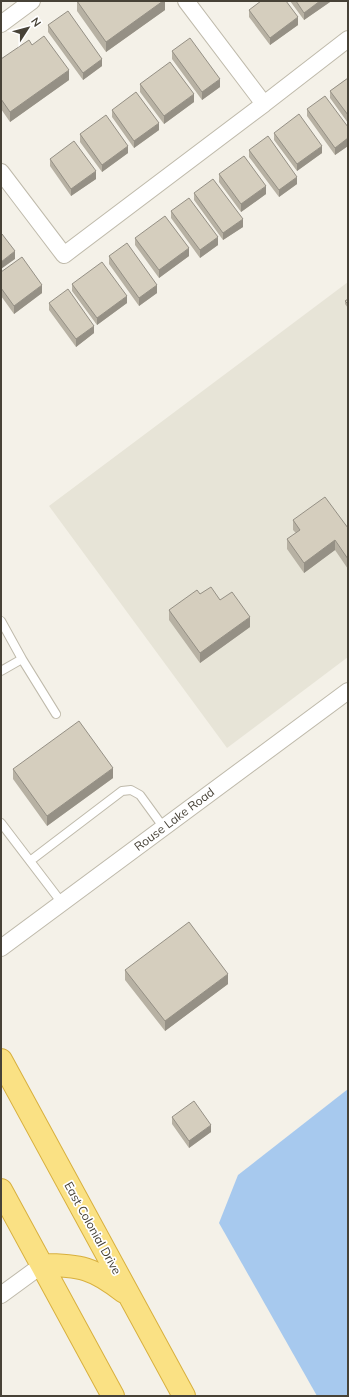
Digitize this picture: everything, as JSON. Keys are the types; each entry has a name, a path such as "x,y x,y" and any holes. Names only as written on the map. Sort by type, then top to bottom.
{"highway":[{"name":"East Colonial Drive","path":"1,1060 184,1396"},
{"path":"1,1190 113,1396"},
{"path":"42,1265 71,1265 103,1275 130,1296"}],"street":[{"path":"1,24 32,1"},
{"path":"186,1 264,104"},
{"path":"1,172 64,255 348,39"},
{"name":"Rouse Lake Road","path":"1,948 348,691"},
{"path":"1,1295 42,1265"}],"lane":[{"path":"1,621 22,659 56,714"},
{"path":"1,671 22,659"},
{"path":"30,861 122,791 131,790 140,795 164,828"},
{"path":"1,823 62,903"}],"shaded area":[{"path":"348,282 348,657 227,748 49,506"}],"water":[{"path":"348,1089 348,1396 317,1396 219,1223 238,1175"}],"building":[{"path":"77,1 163,1 106,42"},
{"path":"261,1 286,1 298,17 270,38 249,10"},
{"path":"296,1 320,1 304,13"},
{"path":"68,11 102,59 83,73 48,25"},
{"path":"44,36 69,70 10,112 1,99 1,59 29,40 32,45"},
{"path":"190,38 220,79 202,92 172,51"},
{"path":"170,62 194,94 164,116 140,84"},
{"path":"348,78 348,115 330,91"},
{"path":"136,92 159,123 134,141 112,110"},
{"path":"325,96 348,127 348,138 335,148 307,109"},
{"path":"299,114 322,146 297,164 274,133"},
{"path":"106,115 128,146 102,165 80,134"},
{"path":"268,136 297,177 279,190 249,150"},
{"path":"74,141 96,171 71,189 50,159"},
{"path":"244,156 266,186 241,204 219,174"},
{"path":"213,179 243,219 223,233 194,193"},
{"path":"189,198 218,237 200,250 171,211"},
{"path":"165,216 189,248 159,270 135,238"},
{"path":"2,234 15,251 1,262 1,235"},
{"path":"127,243 157,285 139,298 109,256"},
{"path":"22,257 42,285 14,306 1,288 1,272"},
{"path":"102,262 127,296 97,318 72,284"},
{"path":"68,289 94,326 76,339 49,303"},
{"path":"325,497 348,528 348,559 335,540 304,563 287,539 300,530 293,520"},
{"path":"211,587 220,600 232,592 250,617 200,653 169,610 197,590 200,594"},
{"path":"79,721 113,768 47,816 13,769"},
{"path":"189,922 228,974 165,1021 125,970"},
{"path":"194,1101 211,1125 189,1141 172,1117"}]}
